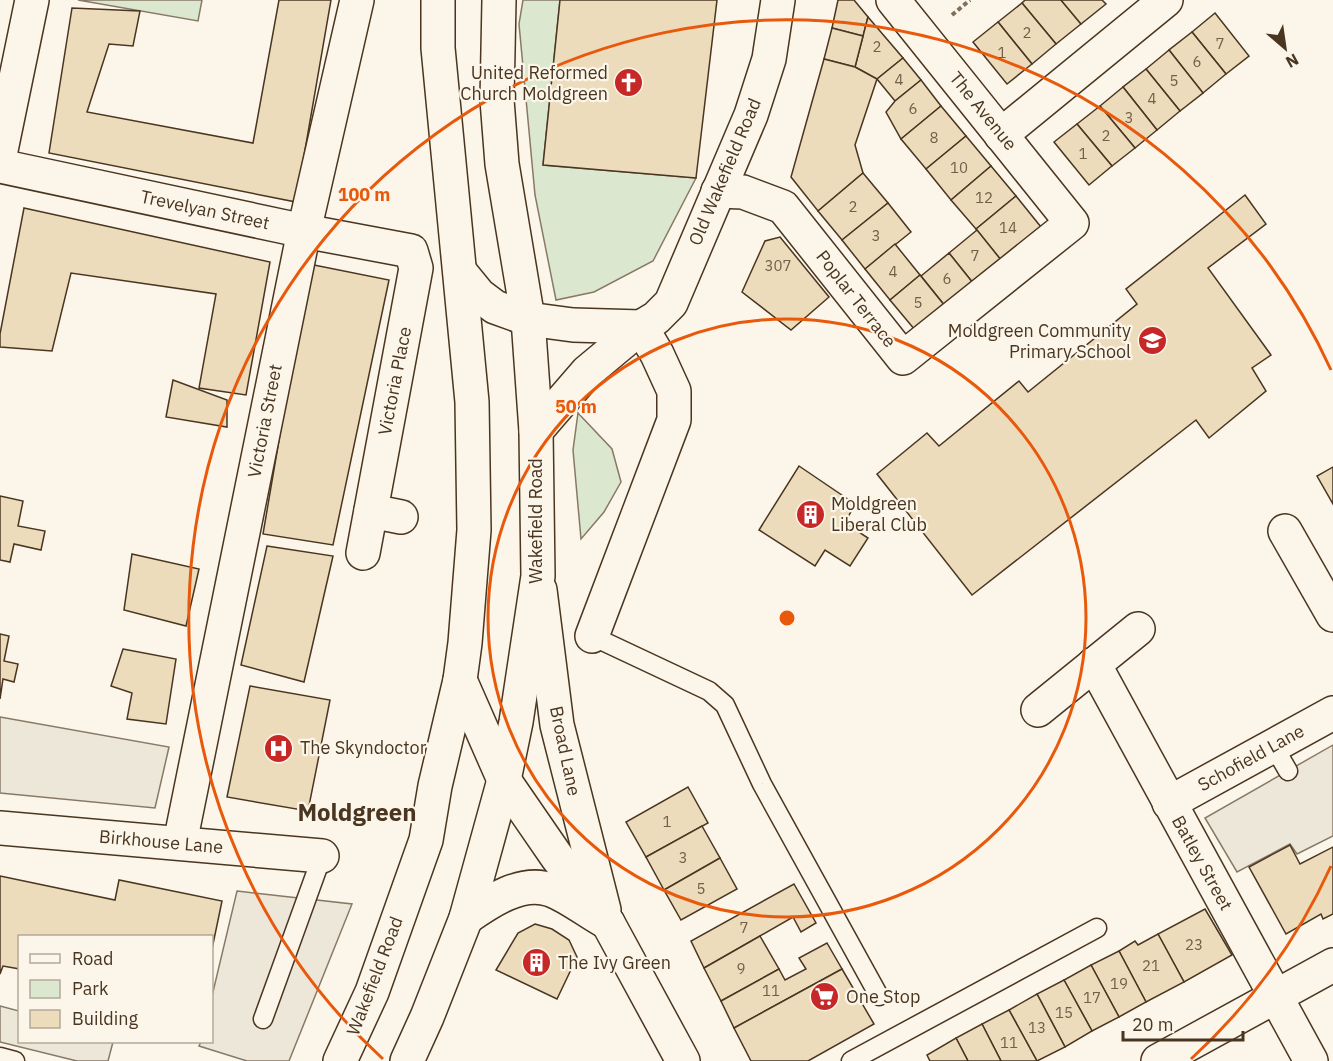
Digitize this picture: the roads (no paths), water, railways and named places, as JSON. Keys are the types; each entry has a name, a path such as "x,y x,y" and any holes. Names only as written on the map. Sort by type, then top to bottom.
{"main road":[{"path":"0,155 32,0"},
{"name":"Victoria Street","path":"180,843 304,231 357,0"},
{"name":"Wakefield Road","path":"340,1061 372,992 426,840 435,786 460,680 465,643 474,530 472,402 438,48 438,0"},
{"name":"Wakefield Road","path":"407,1061 466,918 504,780 516,722 538,576 536,431 528,319 502,164 497,100 499,0"},
{"name":"Old Wakefield Road","path":"536,431 587,372 641,327 656,318 671,303 751,115 769,59 778,0"},
{"name":"The Avenue","path":"893,0 1072,223"},
{"path":"1001,135 1166,0"},
{"name":"Trevelyan Street","path":"0,166 304,231 411,251"},
{"name":"Poplar Terrace","path":"718,191 743,192 783,207 903,358 1072,223"},
{"name":"Victoria Place","path":"363,553 386,514 416,268 411,251"},
{"path":"461,273 479,295 495,307 528,319 573,325 641,327 657,354 674,391 674,420 592,636"},
{"path":"1285,531 1333,615"},
{"name":"Broad Lane","path":"538,576 557,725 608,923"},
{"path":"1038,710 1138,629"},
{"name":"Batley Street","path":"1094,664 1311,1061"},
{"name":"Broad Lane","path":"460,680 504,780 557,857 608,923 683,1061"},
{"name":"Schofield Lane","path":"1169,803 1280,758 1333,713"},
{"name":"Birkhouse Lane","path":"0,828 322,856"},
{"path":"466,918 494,898 524,888 550,889 608,923"},
{"path":"1158,1061 1333,966"}],"lane":[{"path":"592,636 710,691 725,705 762,784 879,996"},
{"path":"263,1019 322,856"},
{"path":"851,1061 1097,928"},
{"path":"0,1057 15,1061"}],"place":[{"name":"United Reformed Church Moldgreen","path":"629,83"},
{"name":"Moldgreen Community Primary School","path":"1152,341"},
{"name":"Moldgreen Liberal Club","path":"810,514"},
{"name":"The Skyndoctor","path":"279,748"},
{"name":"The Ivy Green","path":"537,963"},
{"name":"One Stop","path":"825,997"}],"district":[{"name":"Moldgreen","path":"357,813"}]}
